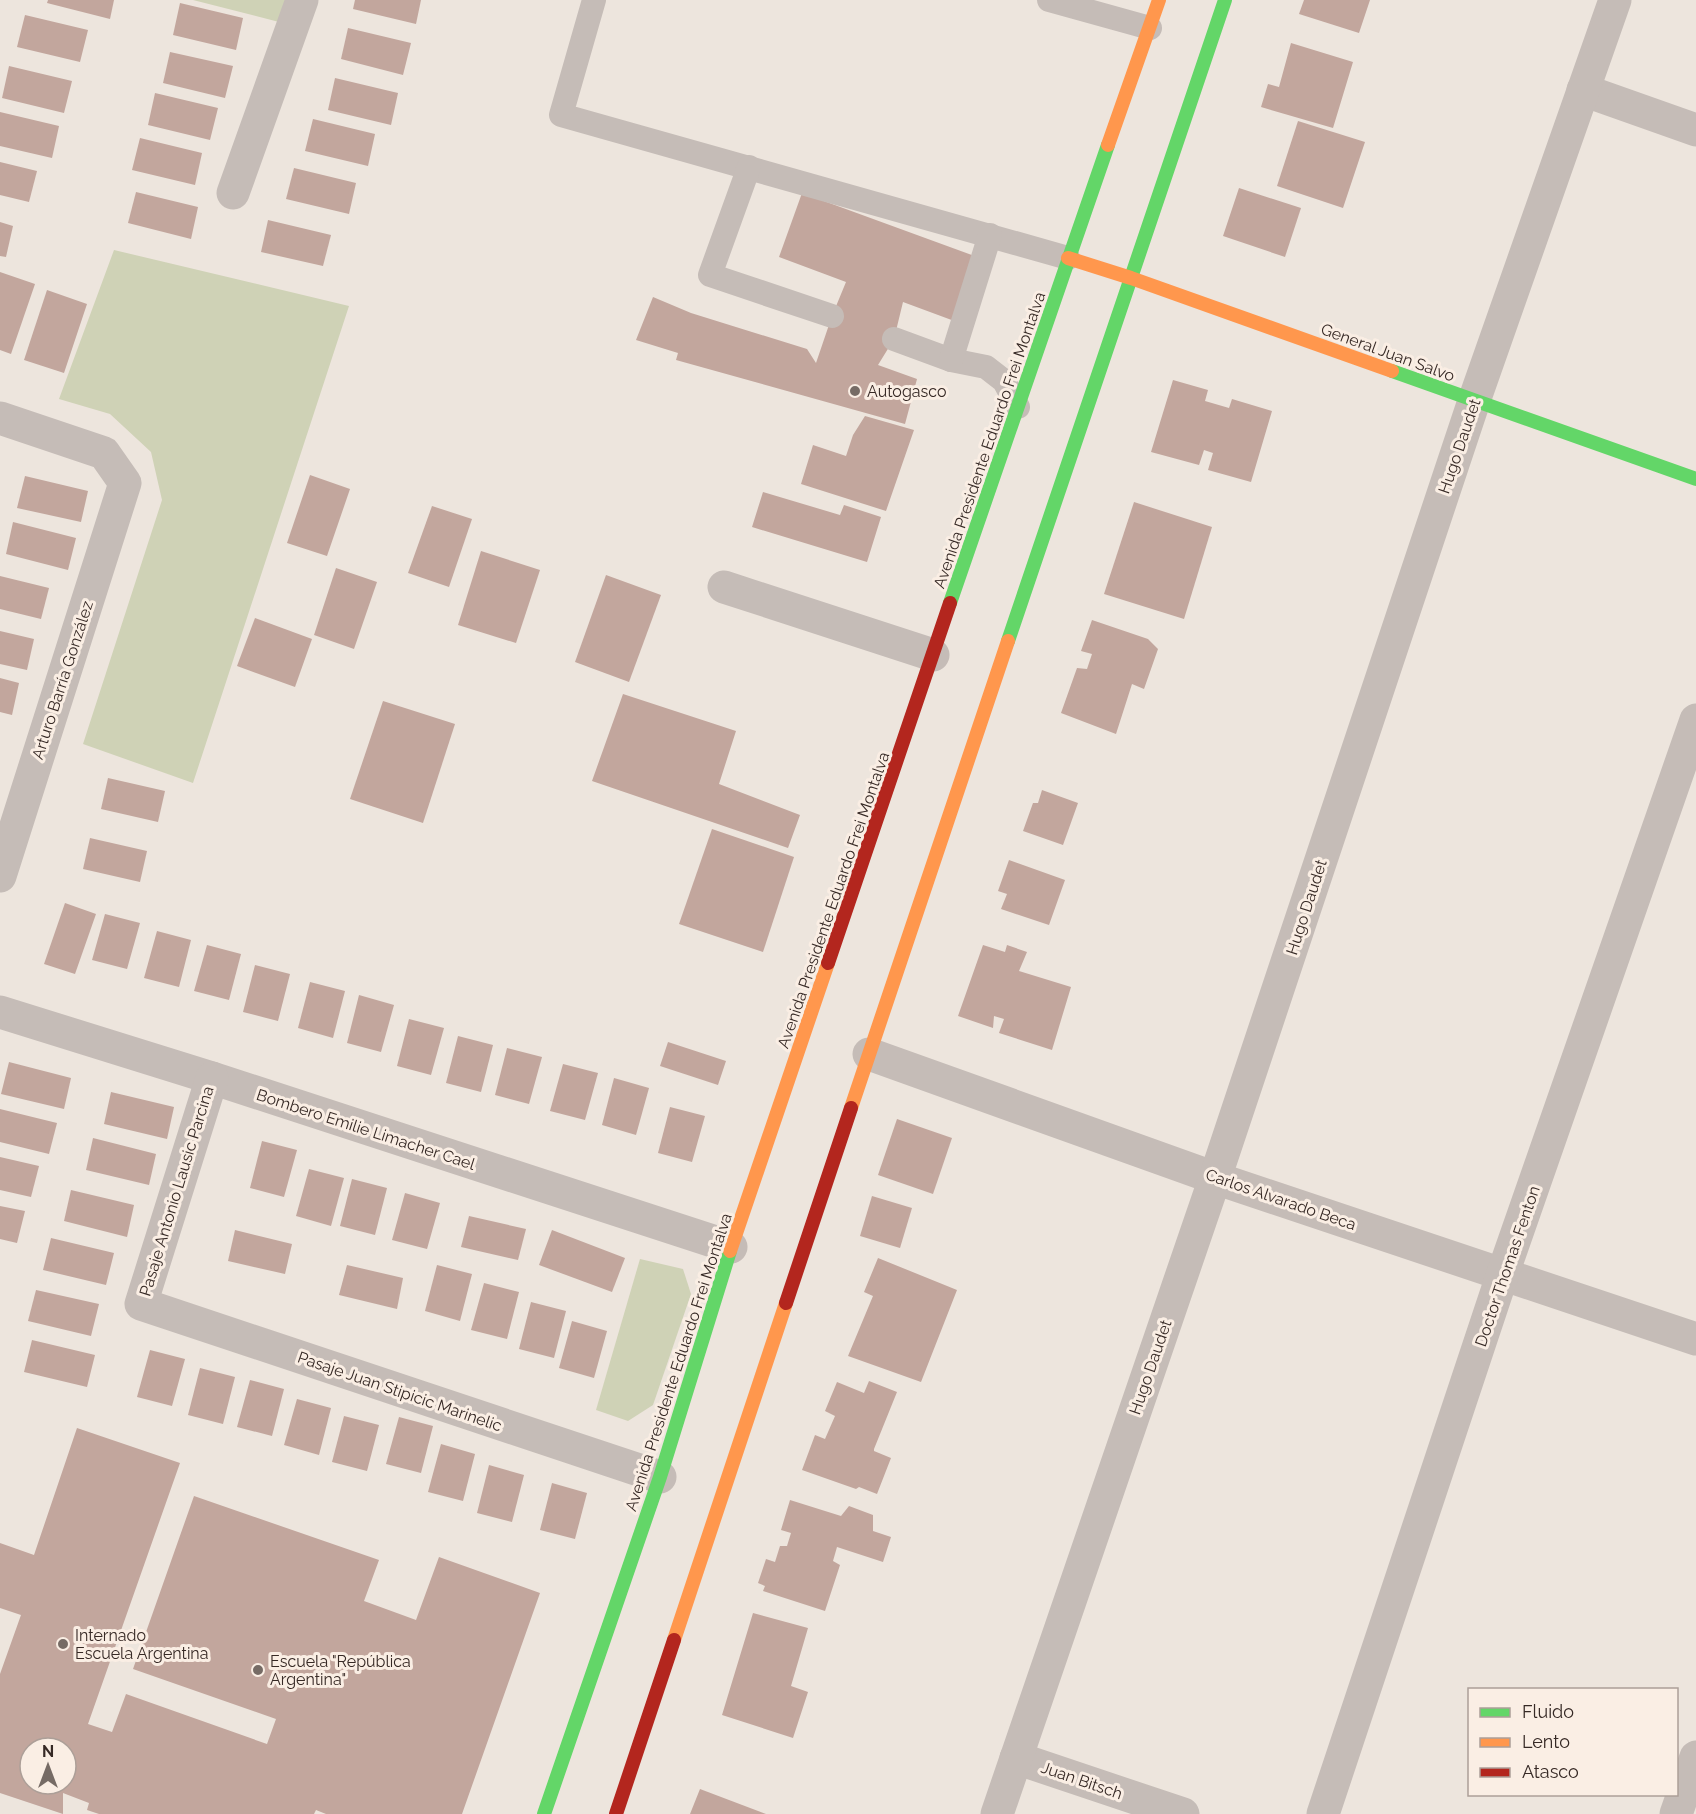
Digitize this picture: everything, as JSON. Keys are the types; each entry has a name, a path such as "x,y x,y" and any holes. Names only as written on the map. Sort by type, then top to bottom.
{"main road":[{"name":"Avenida Presidente Eduardo Frei Montalva","path":"544,1814 660,1478 731,1247 1068,258 1160,0"},
{"path":"616,1814 869,1054 1225,0"},
{"name":"General Juan Salvo","path":"1068,258 1131,278 1696,479"}],"street":[{"path":"233,193 302,0"},
{"name":"Hugo Daudet","path":"998,1814 1215,1178 1474,401 1615,0"},
{"path":"1583,90 1696,130"},
{"name":"Arturo Barría González","path":"0,418 104,453 125,483 0,876"},
{"path":"724,587 933,655"},
{"name":"Doctor Thomas Fenton","path":"1323,1814 1503,1273 1696,720"},
{"name":"Bombero Emilie Limacher Cael","path":"0,1012 212,1078 731,1247"},
{"name":"Carlos Alvarado Beca","path":"869,1054 1215,1178 1696,1339"},
{"name":"Pasaje Antonio Lausic Parcina","path":"141,1304 212,1078"},
{"name":"Pasaje Juan Stipicic Marinelic","path":"141,1304 660,1478"},
{"path":"1676,1814 1696,1757"},
{"name":"Juan Bitsch","path":"1016,1758 1183,1814"}],"lane":[{"path":"594,0 561,115 1068,258"},
{"path":"1049,0 1150,28"},
{"path":"749,167 710,275 832,316"},
{"path":"951,360 990,235"},
{"path":"894,339 951,360 986,367 1004,381 1018,407"}],"green space":[{"path":"193,0 287,0 279,22"},
{"path":"114,250 349,306 193,783 83,744 162,500 151,452 110,414 59,399"},
{"path":"640,1259 683,1269 691,1294 653,1405 628,1421 596,1410"}],"building":[{"path":"48,0 114,0 110,19 47,3"},
{"path":"355,0 421,0 416,24 353,9"},
{"path":"1304,0 1370,0 1359,33 1299,14"},
{"path":"180,3 243,18 236,50 173,35"},
{"path":"25,15 88,30 80,62 17,47"},
{"path":"348,28 411,43 403,75 341,59"},
{"path":"1291,43 1353,62 1333,128 1261,107 1268,84 1279,87"},
{"path":"170,52 233,66 225,98 163,83"},
{"path":"9,66 72,81 64,113 2,98"},
{"path":"335,78 398,93 391,125 328,110"},
{"path":"155,93 218,108 210,140 148,125"},
{"path":"0,112 59,126 52,158 0,146"},
{"path":"313,119 375,134 368,166 305,151"},
{"path":"1298,121 1365,142 1343,208 1277,186"},
{"path":"140,138 202,153 195,185 132,170"},
{"path":"0,162 37,171 29,202 0,195"},
{"path":"294,168 356,183 349,214 286,199"},
{"path":"1239,188 1301,208 1285,257 1223,236"},
{"path":"136,192 198,207 191,239 128,223"},
{"path":"802,193 980,258 957,322 903,302 894,339 878,365 917,379 905,424 676,360 678,353 636,340 653,297 691,313 807,349 816,363 846,282 779,257"},
{"path":"268,220 331,235 323,266 261,252"},
{"path":"0,222 13,226 6,257 0,256"},
{"path":"0,272 35,284 11,354 0,350"},
{"path":"47,290 87,304 64,373 24,360"},
{"path":"1173,380 1208,390 1205,401 1229,408 1232,399 1272,411 1251,482 1208,470 1213,453 1204,450 1199,465 1151,452"},
{"path":"865,416 914,430 886,511 801,484 813,445 846,456 853,435"},
{"path":"310,475 350,489 327,556 287,543"},
{"path":"25,476 88,491 81,522 17,508"},
{"path":"763,492 840,515 844,505 881,517 867,562 752,527"},
{"path":"1134,502 1212,527 1184,619 1104,594"},
{"path":"432,506 472,519 449,587 408,573"},
{"path":"13,522 76,538 68,570 6,554"},
{"path":"481,551 540,570 516,643 458,625"},
{"path":"336,568 377,582 354,649 314,635"},
{"path":"606,575 661,595 629,682 575,662"},
{"path":"0,576 49,588 41,619 0,609"},
{"path":"255,618 312,639 295,687 237,666"},
{"path":"1092,620 1148,639 1158,649 1144,689 1132,684 1116,734 1061,713 1077,668 1087,669 1092,654 1081,651"},
{"path":"0,631 34,639 27,670 0,664"},
{"path":"0,678 19,683 12,715 0,712"},
{"path":"623,694 736,731 719,784 800,815 788,848 592,781"},
{"path":"383,701 455,724 423,823 350,799"},
{"path":"108,778 165,791 158,822 101,809"},
{"path":"1042,790 1078,803 1063,845 1023,831 1033,803 1038,803"},
{"path":"712,829 794,857 763,952 679,924"},
{"path":"90,838 147,851 140,882 83,869"},
{"path":"1009,860 1065,880 1049,925 1001,909 1007,894 998,891"},
{"path":"65,903 96,914 75,974 44,964"},
{"path":"105,914 140,923 127,969 92,960"},
{"path":"157,931 191,940 179,987 144,978"},
{"path":"207,945 241,954 229,1000 194,991"},
{"path":"983,945 1005,952 1007,945 1027,952 1019,971 1071,987 1052,1050 999,1033 1004,1019 994,1016 993,1028 958,1016"},
{"path":"255,965 290,974 278,1021 243,1012"},
{"path":"310,982 345,991 333,1038 298,1028"},
{"path":"359,995 394,1005 381,1052 347,1043"},
{"path":"409,1019 444,1028 431,1075 397,1066"},
{"path":"458,1036 493,1045 481,1092 446,1083"},
{"path":"668,1042 726,1061 718,1085 660,1066"},
{"path":"507,1048 542,1057 529,1104 495,1095"},
{"path":"9,1062 71,1078 64,1109 1,1094"},
{"path":"563,1064 598,1073 585,1120 550,1111"},
{"path":"614,1078 649,1088 636,1135 602,1125"},
{"path":"111,1092 174,1107 167,1139 104,1124"},
{"path":"670,1107 705,1116 692,1162 658,1153"},
{"path":"0,1109 57,1123 49,1154 0,1142"},
{"path":"897,1119 952,1138 933,1194 878,1175"},
{"path":"93,1138 156,1154 149,1185 86,1170"},
{"path":"262,1141 297,1150 284,1197 250,1188"},
{"path":"0,1157 39,1166 31,1197 0,1190"},
{"path":"309,1169 344,1178 331,1226 296,1216"},
{"path":"352,1179 387,1188 375,1235 340,1226"},
{"path":"71,1190 134,1205 127,1237 64,1221"},
{"path":"405,1193 440,1203 427,1249 392,1240"},
{"path":"872,1196 912,1208 900,1248 860,1236"},
{"path":"0,1206 25,1211 17,1243 0,1239"},
{"path":"469,1216 526,1229 518,1260 461,1247"},
{"path":"235,1230 292,1244 285,1274 228,1261"},
{"path":"552,1230 625,1258 612,1292 539,1265"},
{"path":"51,1238 114,1253 106,1285 43,1270"},
{"path":"878,1258 957,1290 921,1382 848,1356 873,1296 864,1292"},
{"path":"347,1265 403,1278 397,1309 339,1295"},
{"path":"437,1265 472,1274 460,1321 425,1311"},
{"path":"484,1283 519,1292 507,1339 471,1330"},
{"path":"36,1290 99,1304 91,1336 28,1321"},
{"path":"531,1302 566,1311 554,1358 519,1349"},
{"path":"572,1321 607,1331 594,1378 559,1368"},
{"path":"32,1340 95,1355 87,1387 24,1372"},
{"path":"150,1350 185,1359 172,1406 137,1397"},
{"path":"200,1368 235,1377 223,1424 188,1415"},
{"path":"250,1380 284,1389 272,1436 237,1427"},
{"path":"869,1381 897,1392 874,1449 891,1458 877,1494 802,1470 815,1435 825,1439 835,1416 825,1411 837,1382 864,1393"},
{"path":"297,1399 331,1408 319,1455 284,1445"},
{"path":"344,1416 379,1425 367,1471 332,1462"},
{"path":"399,1417 433,1426 421,1473 386,1464"},
{"name":"Escuela \"República Argentina\"","path":"77,1428 180,1463 88,1724 112,1732 126,1694 267,1744 276,1719 133,1669 194,1496 379,1560 364,1601 416,1620 439,1557 540,1593 462,1814 326,1814 316,1810 314,1814 99,1814 87,1810 89,1803 71,1796 78,1796 78,1736 18,1736 18,1796 63,1796 63,1814 0,1793 0,1674 21,1615 0,1608 0,1543 34,1555"},
{"path":"441,1444 475,1454 463,1501 428,1492"},
{"path":"489,1465 524,1475 512,1522 477,1513"},
{"path":"552,1483 587,1493 575,1539 540,1530"},
{"path":"790,1500 841,1516 849,1506 873,1515 873,1531 891,1537 883,1562 837,1547 833,1561 840,1565 825,1611 763,1591 765,1586 758,1583 766,1559 775,1562 780,1546 787,1546 791,1533 781,1530"},
{"path":"753,1613 808,1628 791,1686 808,1692 793,1738 722,1715"},
{"path":"700,1789 766,1814 690,1814"}],"traffic: fast":[{"path":"1008,641 1225,0"},
{"path":"950,603 1108,145"},
{"path":"1392,371 1696,479"},
{"path":"544,1814 660,1477 730,1251"}],"traffic: slow":[{"path":"1108,145 1159,0"},
{"path":"1068,258 1131,278 1392,371"},
{"path":"851,1108 1008,641"},
{"path":"730,1251 828,963"},
{"path":"674,1640 786,1303"}],"traffic: jam":[{"path":"828,963 950,603"},
{"path":"786,1303 851,1108"},
{"path":"616,1814 674,1640"}],"place":[{"name":"Autogasco","path":"855,391"},
{"name":"Internado Escuela Argentina","path":"63,1644"},
{"name":"Escuela \"República Argentina\"","path":"258,1670"}]}
